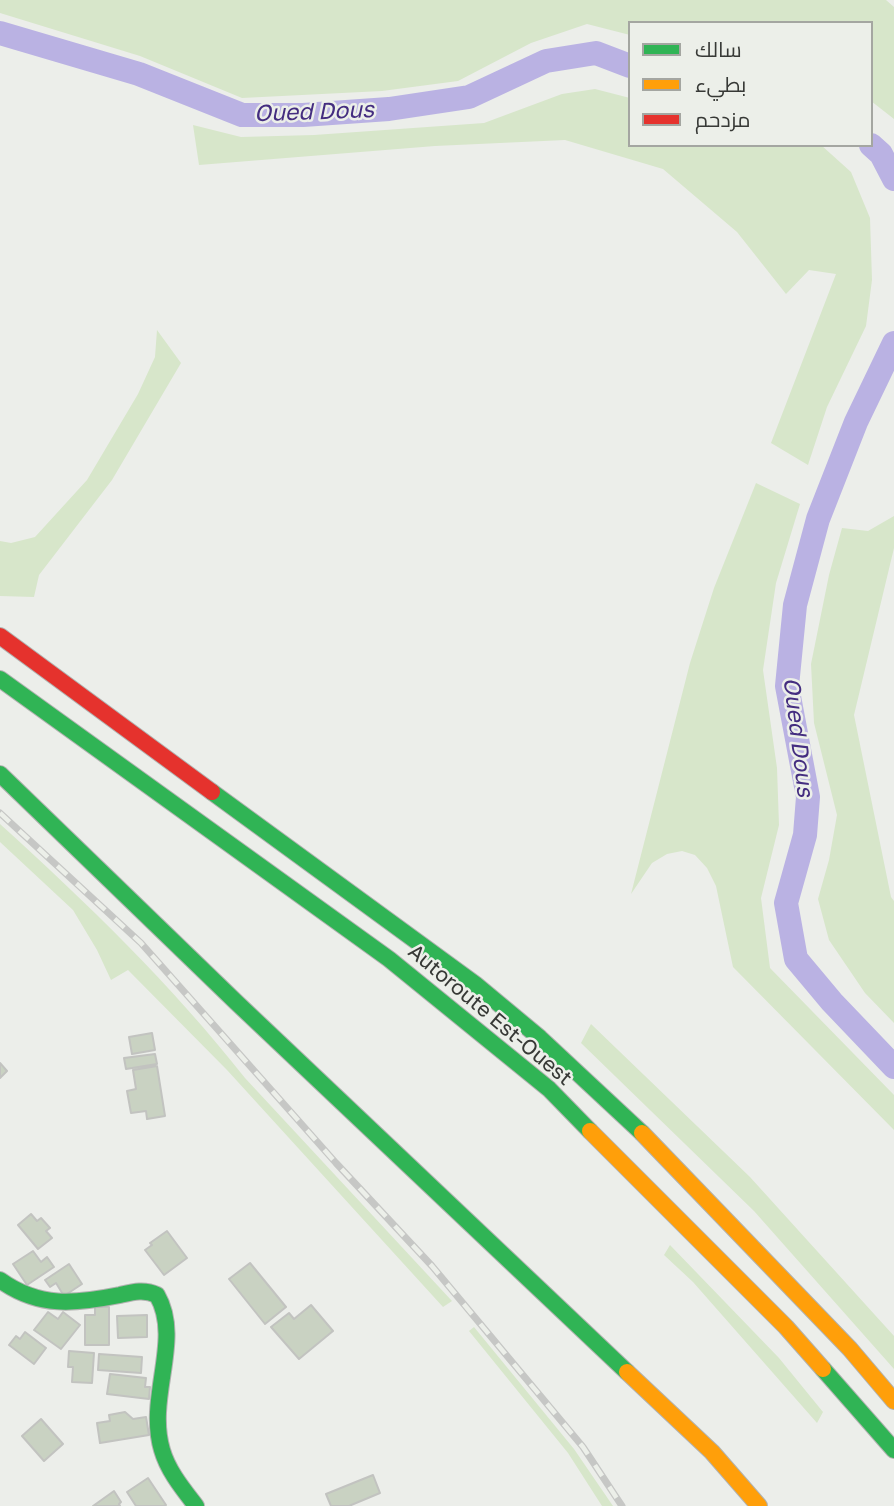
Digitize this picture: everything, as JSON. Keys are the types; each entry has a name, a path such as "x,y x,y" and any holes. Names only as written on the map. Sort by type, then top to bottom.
{"main road":[{"name":"Autoroute Est-Ouest","path":"0,636 464,975 540,1038 659,1149 850,1349 894,1401"},
{"name":"Autoroute Est-Ouest","path":"0,679 388,959 549,1089 786,1327 894,1450"},
{"path":"0,774 234,1000 634,1377 714,1456 759,1506"},
{"path":"0,1280 26,1297 56,1303 74,1303 142,1290 157,1295 167,1317 168,1349 159,1389 160,1437 170,1468 196,1506"}],"green space":[{"path":"0,0 886,0 894,7 894,119 873,103 873,21 628,21 628,34 587,24 531,43 458,81 382,91 242,98 140,56 0,13"},
{"path":"595,89 628,97 628,147 823,147 851,172 870,218 872,280 866,326 827,407 808,465 771,443 836,274 809,270 786,294 737,232 663,169 565,140 435,146 199,165 193,125 241,137 314,135 484,123 562,94"},
{"path":"157,330 181,363 112,480 39,575 34,597 0,596 0,541 11,543 35,537 87,480 138,394 155,357"},
{"path":"756,483 800,504 776,583 763,670 777,768 779,825 761,898 770,968 894,1095 894,1130 733,967 716,886 707,868 695,855 682,851 667,854 652,863 631,894 690,663 714,588"},
{"path":"894,516 894,548 854,715 894,901 894,1023 865,993 829,940 818,899 829,860 837,815 814,723 811,664 829,575 842,528 868,531"},
{"path":"0,824 97,915 158,978 245,1078 452,1301 443,1307 227,1070 128,970 111,980 73,910 0,842"},
{"path":"591,1024 750,1177 894,1336 894,1369 754,1211 581,1043"},
{"path":"670,1245 779,1358 823,1412 817,1423 693,1282 664,1255"},
{"path":"474,1327 574,1449 613,1506 602,1506 568,1453 469,1331"}],"building":[{"path":"152,1033 155,1050 132,1054 129,1037"},
{"path":"155,1054 157,1064 126,1069 124,1058"},
{"path":"0,1063 7,1071 0,1078"},
{"path":"157,1066 165,1116 147,1119 146,1111 131,1113 127,1091 136,1089 133,1070"},
{"path":"31,1214 37,1221 41,1218 50,1228 46,1231 52,1238 38,1249 18,1225"},
{"path":"167,1231 187,1258 164,1275 145,1250"},
{"path":"33,1251 41,1262 47,1257 54,1267 27,1285 13,1264"},
{"path":"250,1263 286,1307 265,1324 229,1279"},
{"path":"69,1264 82,1284 64,1296 56,1283 50,1287 45,1280"},
{"path":"311,1305 333,1331 299,1359 271,1327 289,1313 294,1319"},
{"path":"95,1307 109,1307 109,1345 85,1345 85,1315 95,1315"},
{"path":"48,1312 58,1319 63,1312 80,1325 61,1349 34,1330"},
{"path":"147,1315 147,1337 118,1338 117,1316"},
{"path":"25,1332 46,1348 34,1364 9,1345 16,1336 20,1339"},
{"path":"69,1351 94,1353 92,1383 72,1382 73,1367 68,1367"},
{"path":"99,1354 142,1357 141,1373 98,1370"},
{"path":"110,1374 146,1378 145,1387 150,1387 149,1399 107,1394"},
{"path":"125,1412 133,1419 146,1417 149,1435 100,1443 97,1423 110,1421 109,1415"},
{"path":"41,1419 63,1444 44,1461 22,1436"},
{"path":"373,1475 380,1493 349,1506 331,1506 326,1494"},
{"path":"148,1478 166,1505 136,1506 127,1492"},
{"path":"114,1491 121,1502 120,1506 93,1506"}],"waterway":[{"name":"Oued Dous","path":"0,33 139,74 242,115 303,115 389,109 469,97 546,61 596,53 628,65"},
{"name":"Oued Dous","path":"873,147 881,154 894,179"},
{"name":"Oued Dous","path":"894,343 856,422 818,519 795,605 787,686 808,797 805,835 786,903 796,959 832,1002 894,1067"}],"railway":[{"path":"0,813 141,943 336,1163 432,1266 583,1447 622,1506"}],"traffic: fast":[{"path":"0,679 389,959 549,1089 590,1131"},
{"path":"0,774 236,1002 627,1372"},
{"path":"212,792 475,984 540,1038 642,1133"},
{"path":"0,1280 29,1295 58,1301 73,1302 138,1292 157,1295 164,1312 167,1331 158,1430 168,1465 196,1506"},
{"path":"823,1369 894,1450"}],"traffic: slow":[{"path":"590,1131 786,1327 823,1369"},
{"path":"642,1133 850,1349 894,1401"},
{"path":"627,1372 712,1452 759,1506"}],"traffic: jam":[{"path":"0,636 212,792"}]}
